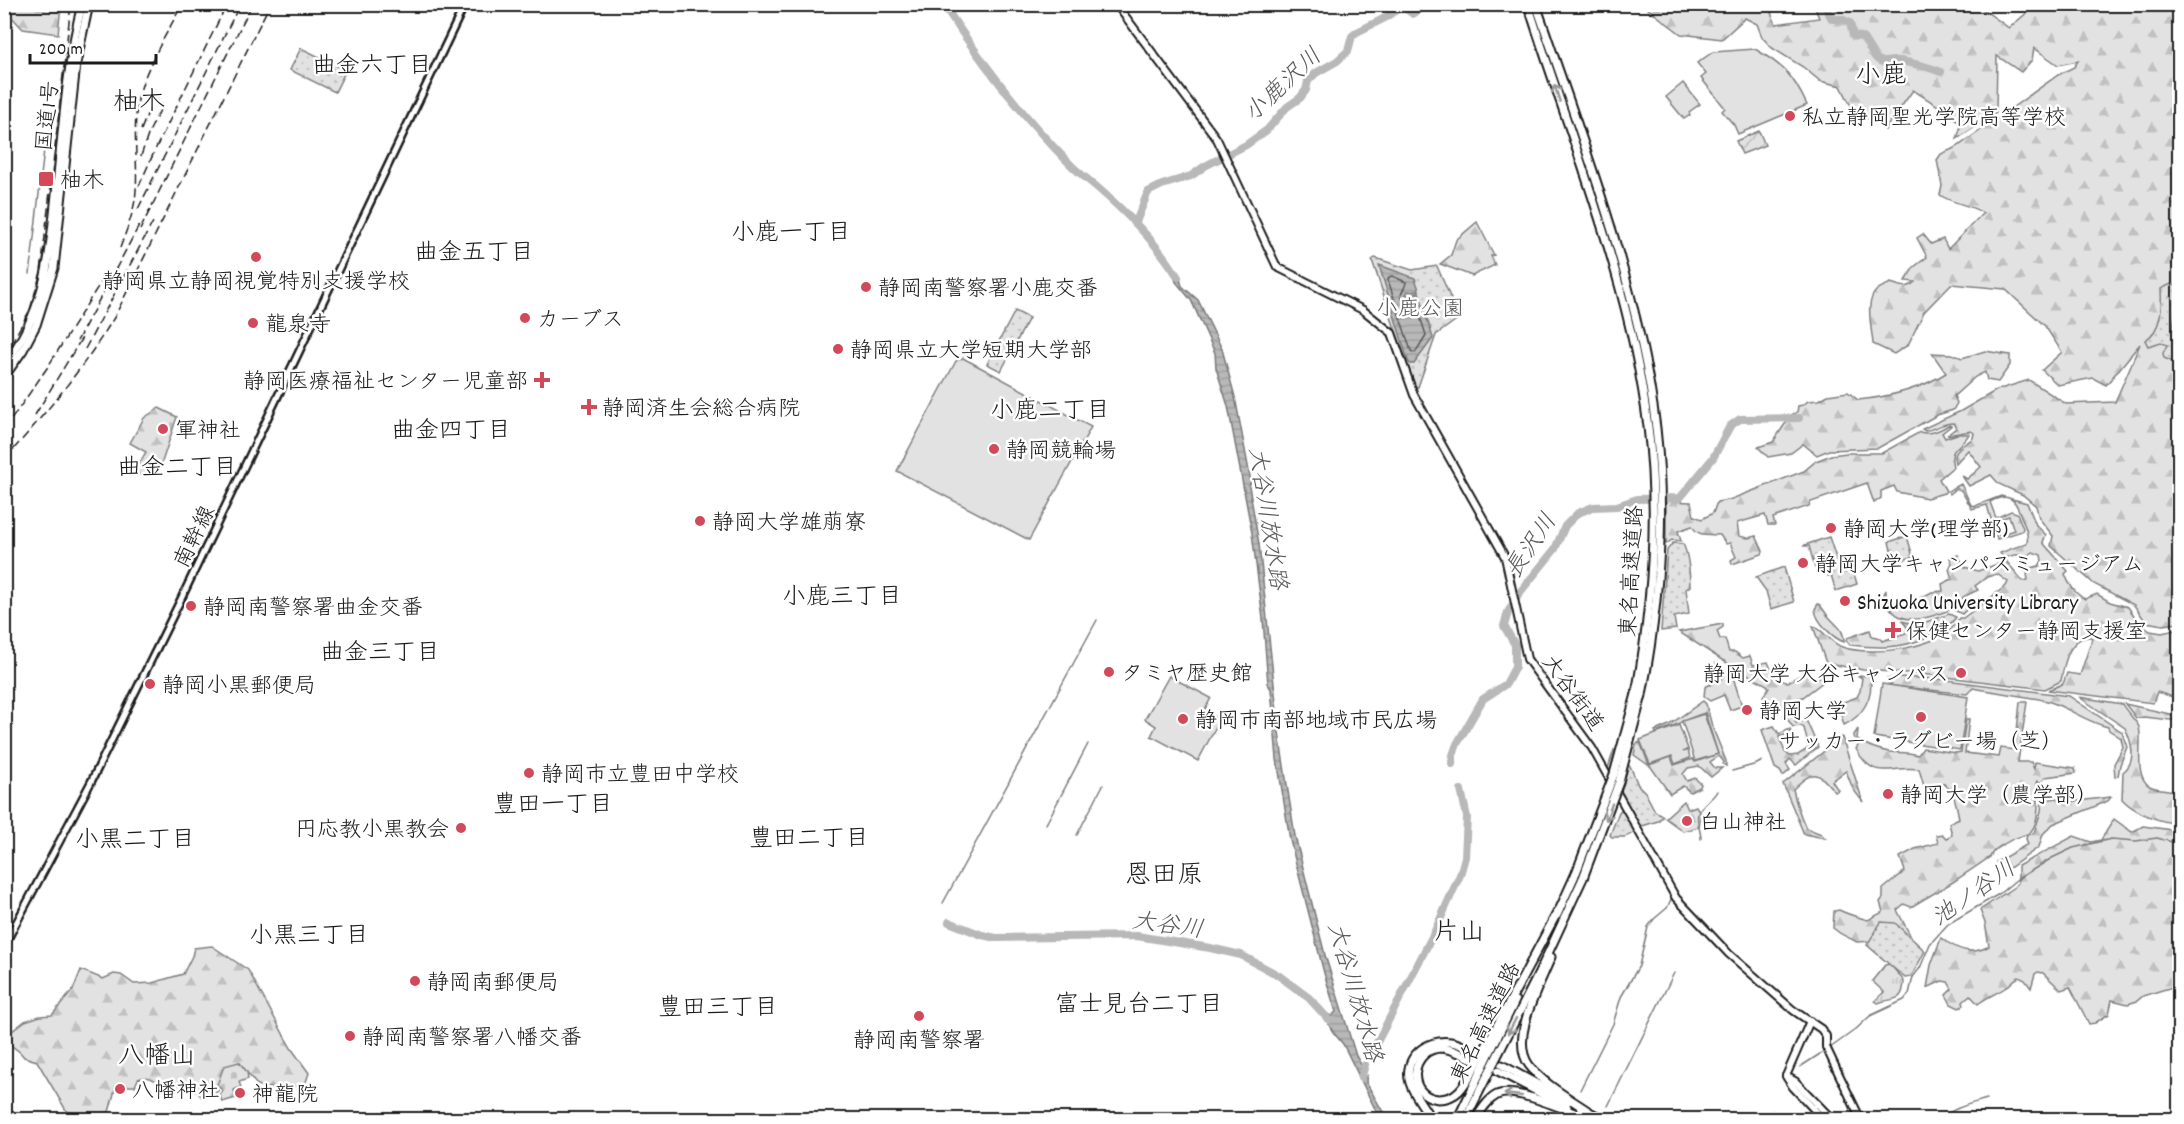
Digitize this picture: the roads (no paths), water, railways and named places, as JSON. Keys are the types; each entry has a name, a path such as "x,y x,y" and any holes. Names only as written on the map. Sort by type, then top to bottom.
{"highway":[{"name":"国道1号","path":"4,366 28,326 46,275 70,64 82,4"},
{"name":"国道1号","path":"4,377 23,350 36,325 54,268 76,64 89,4"},
{"name":"東名高速道路","path":"1528,4 1594,202 1624,303 1654,454"},
{"name":"東名高速道路","path":"1465,1119 1538,975 1583,878 1619,782 1653,634 1658,587 1660,548 1649,387 1630,299 1603,206 1536,4"},
{"name":"東名高速道路","path":"1457,1119 1576,873 1614,774 1639,695"},
{"path":"1572,901 1531,1006 1524,1027 1522,1048 1531,1068 1590,1117"},
{"path":"1431,1119 1410,1084 1409,1067 1413,1058 1424,1046 1441,1041 1460,1044 1475,1056 1440,1048 1426,1053 1416,1064 1414,1072 1418,1087 1435,1099 1443,1099 1459,1091 1475,1067 1558,911"},
{"path":"1500,1068 1590,1117"},
{"path":"1475,1119 1491,1099 1506,1093 1590,1117 1606,1119"}],"main road":[{"name":"南幹線","path":"4,946 92,782 465,4"},
{"name":"大谷街道","path":"1116,4 1203,118 1226,156 1278,267 1363,310 1392,333 1414,395 1505,557 1527,659 1592,748 1672,893 1729,954 1793,1010 1821,1029 1826,1036 1827,1050 1861,1119"},
{"path":"1786,1076 1809,1021"},
{"path":"1786,1076 1793,1087 1824,1119"},
{"path":"1786,1076 1795,1081 1833,1119"}],"water":[{"path":"1379,265 1415,278 1419,290 1408,291 1406,294 1411,297 1419,292 1433,338 1414,364 1408,361"},
{"path":"1172,268 1179,275 1182,286 1198,300 1222,349 1235,397 1251,482 1249,486 1259,544 1280,740 1295,836 1325,955 1356,1056 1362,1066 1359,1073 1364,1079 1367,1076 1366,1082 1387,1119 1380,1119 1343,1044 1320,1010 1331,1016 1336,1012 1290,840 1277,759 1252,533 1228,406 1216,368 1215,353 1191,300 1176,282"}],"waterway":[{"name":"大谷川放水路","path":"943,4 987,68 1019,108 1071,165 1132,219 1178,277"},
{"name":"小鹿沢川","path":"1136,222 1148,192 1191,176 1205,166 1246,145 1267,130 1287,107 1300,98 1306,90 1308,81 1316,73 1337,61 1348,51 1352,36 1357,32 1401,7 1413,14 1428,4"},
{"name":"小鹿沢川","path":"1824,4 1832,19 1842,19 1850,23 1853,36 1862,37 1878,60 1901,61 1941,72"},
{"path":"32,255 45,141 53,137"},
{"path":"30,274 32,259"},
{"name":"長沢川","path":"1452,764 1457,744 1483,699 1506,684 1515,667 1515,645 1504,626 1508,612 1521,591 1555,549 1565,526 1578,513 1593,507 1617,506 1637,499 1680,498 1713,458 1730,426 1740,419 1799,418"},
{"path":"943,903 1097,620"},
{"path":"1046,824 1088,744"},
{"path":"1732,771 1762,761"},
{"path":"1077,835 1103,785"},
{"name":"長沢川","path":"1374,1048 1435,931 1460,875 1465,857 1467,817 1461,790"},
{"path":"1701,839 1698,814 1701,807 1717,791"},
{"name":"池ノ谷川","path":"1830,1048 1870,1016 1904,1000 1909,994 1913,977 1920,968 1930,944 1948,924 1999,894 2016,880 2052,858 2073,848 2111,839 2136,841 2157,838 2180,844"},
{"path":"1580,1090 1613,1024 1621,997 1639,966 1648,927 1667,908 1672,897"},
{"name":"大谷川","path":"949,922 996,938 1137,936 1241,955 1278,975 1309,998 1329,1020"},
{"path":"1608,1106 1674,973"},
{"name":"池ノ谷川","path":"1800,1067 1826,1050"},
{"name":"長沢川","path":"1361,1078 1365,1065"},
{"path":"1940,1120 1956,1109 1987,1099"},
{"name":"池ノ谷川","path":"1768,1120 1772,1111"}],"railway":[{"path":"4,356 30,310 41,272 71,4"},
{"path":"120,248 135,197 135,127 139,93 149,67 182,4"},
{"path":"139,186 227,4"},
{"path":"138,209 240,4"},
{"path":"140,230 252,4"},
{"path":"4,460 63,391 115,316 270,4"},
{"path":"141,130 153,99"},
{"path":"141,156 149,132 163,104"},
{"path":"77,341 141,222"},
{"path":"85,349 153,222"},
{"path":"4,430 47,368 104,277"},
{"path":"35,415 83,336"}],"place":[{"name":"私立静岡聖光学院高等学校","path":"1790,116"},
{"name":"柚木","path":"46,179"},
{"name":"静岡県立静岡視覚特別支援学校","path":"256,257"},
{"name":"静岡南警察署小鹿交番","path":"866,287"},
{"name":"カーブス","path":"525,318"},
{"name":"龍泉寺","path":"253,323"},
{"name":"静岡県立大学短期大学部","path":"838,349"},
{"name":"静岡医療福祉センター児童部","path":"542,380"},
{"name":"静岡済生会総合病院","path":"589,407"},
{"name":"軍神社","path":"163,429"},
{"name":"静岡競輪場","path":"994,449"},
{"name":"静岡大学雄萠寮","path":"700,521"},
{"name":"静岡大学(理学部)","path":"1831,528"},
{"name":"静岡大学キャンパスミュージアム","path":"1803,563"},
{"name":"Shizuoka University Library","path":"1845,601"},
{"name":"静岡南警察署曲金交番","path":"191,606"},
{"name":"保健センター静岡支援室","path":"1893,630"},
{"name":"タミヤ歴史館","path":"1109,672"},
{"name":"静岡大学 大谷キャンパス","path":"1961,673"},
{"name":"静岡小黒郵便局","path":"150,684"},
{"name":"静岡大学","path":"1747,710"},
{"name":"サッカー・ラグビー場（芝）","path":"1921,717"},
{"name":"静岡市南部地域市民広場","path":"1183,719"},
{"name":"静岡市立豊田中学校","path":"529,773"},
{"name":"静岡大学（農学部）","path":"1888,794"},
{"name":"白山神社","path":"1687,821"},
{"name":"円応教小黒教会","path":"461,828"},
{"name":"静岡南郵便局","path":"415,981"},
{"name":"静岡南警察署","path":"919,1016"},
{"name":"静岡南警察署八幡交番","path":"350,1036"},
{"name":"八幡神社","path":"120,1089"},
{"name":"神龍院","path":"240,1093"}],"district":[{"name":"曲金六丁目","path":"372,64"},
{"name":"小鹿","path":"1881,73"},
{"name":"柚木","path":"139,100"},
{"name":"小鹿一丁目","path":"791,231"},
{"name":"曲金五丁目","path":"474,251"},
{"name":"小鹿二丁目","path":"1050,409"},
{"name":"曲金四丁目","path":"451,429"},
{"name":"曲金二丁目","path":"177,466"},
{"name":"小鹿三丁目","path":"842,595"},
{"name":"曲金三丁目","path":"380,651"},
{"name":"豊田一丁目","path":"553,803"},
{"name":"豊田二丁目","path":"809,837"},
{"name":"小黒二丁目","path":"135,838"},
{"name":"恩田原","path":"1164,873"},
{"name":"片山","path":"1459,930"},
{"name":"小黒三丁目","path":"309,934"},
{"name":"富士見台二丁目","path":"1139,1003"},
{"name":"豊田三丁目","path":"718,1006"},
{"name":"八幡山","path":"157,1054"}],"park label":[{"name":"小鹿公園","path":"1420,307"}]}
